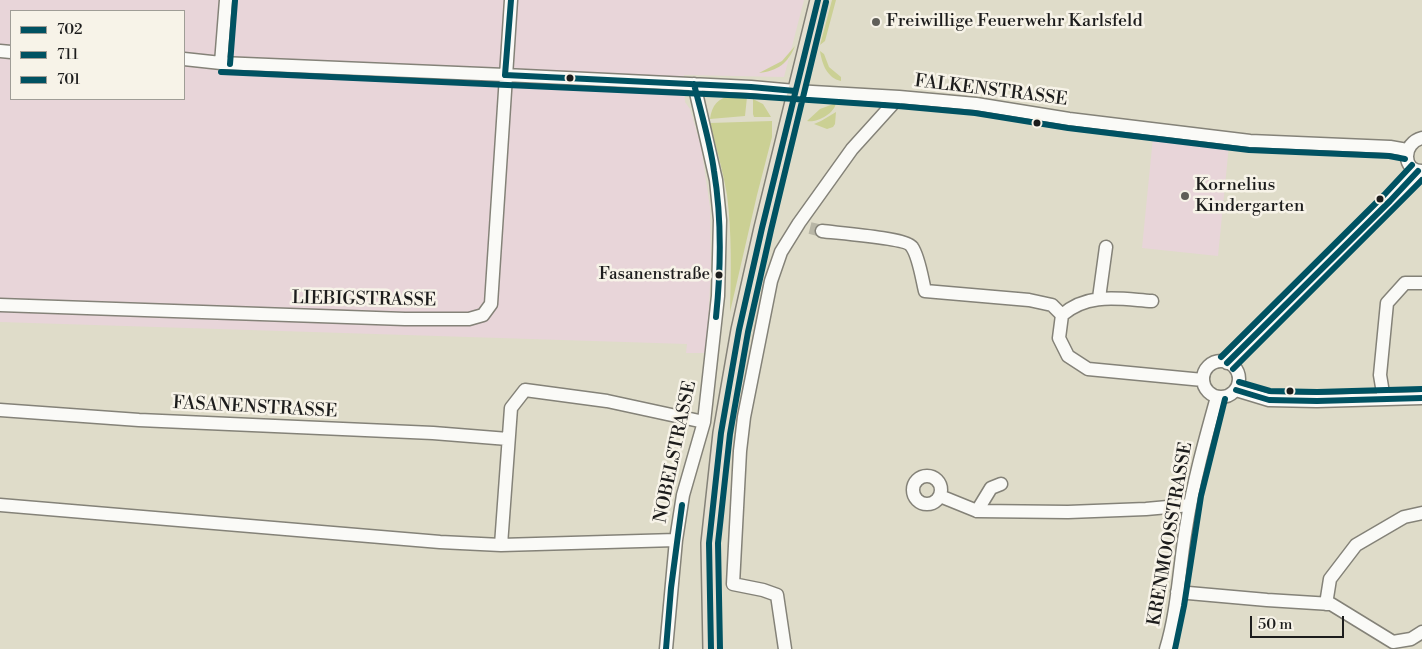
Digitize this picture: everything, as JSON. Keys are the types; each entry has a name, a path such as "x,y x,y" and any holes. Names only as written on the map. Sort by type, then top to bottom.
{"main road":[{"path":"711,649 709,543 721,433 739,330 818,0"}],"street":[{"path":"221,63 226,0"},
{"path":"505,75 511,0"},
{"name":"FALKENSTRASSE","path":"185,59 221,63 694,84 899,97 976,104 1070,119 1250,140 1390,147 1407,150"},
{"name":"LIEBIGSTRASSE","path":"0,305 405,319 469,319 483,315 491,304 505,75"},
{"name":"NOBELSTRASSE","path":"666,649 676,540 683,495 704,422 718,296 720,220 716,180 694,84"},
{"name":"FALKENSTRASSE","path":"785,649 777,595 733,584 740,452 756,349 771,281 781,252 810,228 852,148 899,97"},
{"path":"1226,363 1420,171 1411,166 1407,160 1407,150 1411,143 1422,138"},
{"path":"810,228 909,243 913,247 925,291 1029,300 1052,305 1062,315"},
{"path":"1099,298 1106,247"},
{"path":"1384,399 1380,375 1387,303 1405,283 1422,283"},
{"path":"1062,315 1073,308 1099,298 1152,301"},
{"path":"1062,315 1059,338 1068,356 1088,368 1203,380"},
{"path":"1226,363 1235,369 1238,374 1238,385 1236,390 1228,396 1218,397 1207,390 1203,380 1204,374 1210,365 1226,363"},
{"path":"501,545 511,408 525,390 607,401 704,422"},
{"path":"1236,390 1269,400 1317,401 1422,398"},
{"name":"KRENMOOSSTRASSE","path":"1166,649 1173,628 1190,505 1218,397"},
{"name":"FASANENSTRASSE","path":"0,410 139,420 508,439"},
{"path":"977,510 991,488 1001,484"},
{"path":"940,496 977,510 1068,512 1190,505"},
{"path":"0,505 422,541 501,545 676,540"},
{"path":"1326,604 1330,579 1356,546 1404,517 1422,513"},
{"path":"1177,592 1331,604 1393,642 1410,639 1422,632"}],"shaded area":[{"path":"0,0 804,0 784,77 684,75 685,102 690,109 701,146 710,207 711,262 707,353 686,353 687,344 0,322"},
{"name":"Kornelius Kindergarten","path":"1153,137 1229,145 1218,256 1142,248"}],"green space":[{"path":"832,0 836,0 825,41 820,45"},
{"path":"795,46 786,61 777,68 759,73 782,61"},
{"path":"820,51 824,54 829,67 841,77 841,81 832,77 826,70"},
{"path":"731,96 747,97 745,116 710,119 716,103 723,98"},
{"path":"753,99 763,104 771,117 754,117"},
{"path":"836,103 832,111 825,117 815,121 807,121 820,109"},
{"path":"836,112 833,127 827,129 814,124 821,121"},
{"path":"772,121 772,137 730,312 731,254 729,210 724,177 710,123"}],"tunnel":[{"path":"810,228 822,231"}],"transit line":[{"name":"702","path":"505,75 511,0"},
{"name":"702","path":"711,649 709,543 721,433 739,330 818,0"},
{"name":"711","path":"230,64 235,1"},
{"name":"711","path":"720,649 718,543 730,434 748,332 826,2"},
{"name":"711","path":"221,72 750,96 898,106 975,113 1068,128 1249,150 1389,156 1405,159"},
{"name":"702","path":"505,75 751,87 795,91"},
{"name":"702","path":"694,84 710,149 717,189 720,262 716,317"},
{"name":"701","path":"1221,357 1412,165"},
{"name":"702","path":"1227,363 1418,171"},
{"name":"711","path":"1233,369 1422,180"},
{"name":"701","path":"1239,382 1270,391 1317,392 1422,389"},
{"name":"702","path":"1236,390 1269,400 1317,401 1422,398"},
{"name":"711","path":"1175,649 1184,606 1201,496 1225,399"},
{"name":"702","path":"666,649 671,588 682,505"}],"place":[{"name":"Freiwillige Feuerwehr Karlsfeld","path":"876,22"},
{"name":"Kornelius Kindergarten","path":"1185,196"},
{"name":"Fasanenstraße","path":"719,275"}]}
